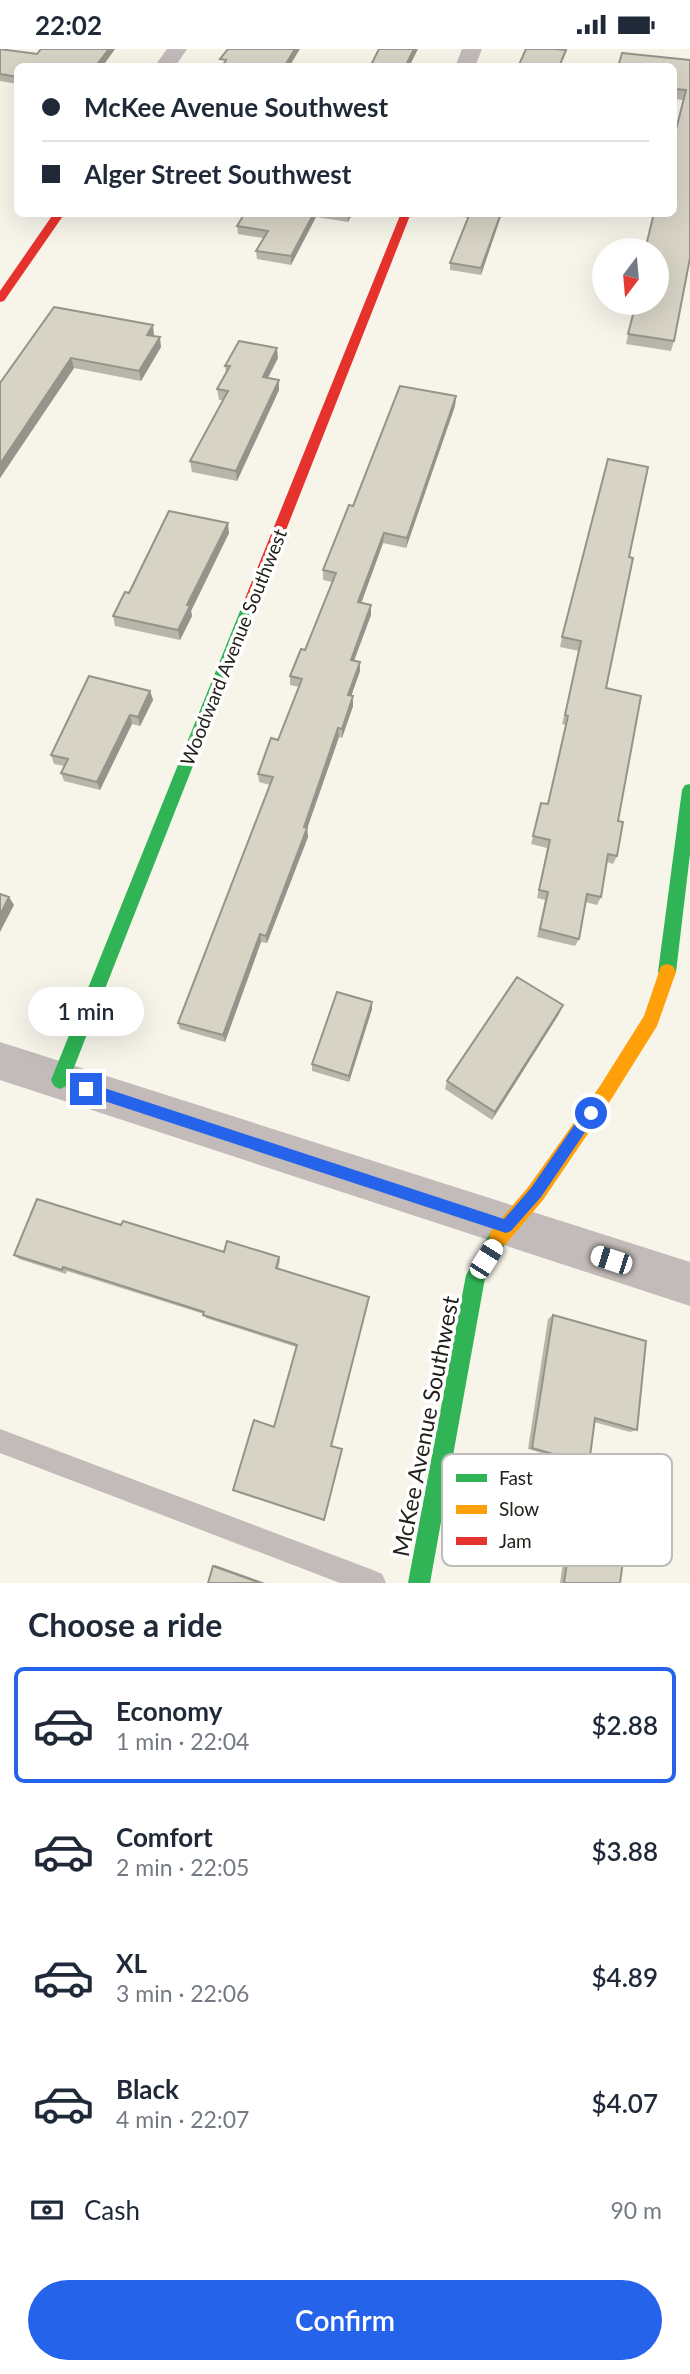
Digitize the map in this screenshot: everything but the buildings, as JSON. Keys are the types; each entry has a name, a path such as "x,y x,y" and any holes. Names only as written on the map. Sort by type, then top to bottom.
{"street":[{"path":"0,299 57,217"},
{"name":"Woodward Avenue Southwest","path":"60,1080 404,217"},
{"name":"McKee Avenue Southwest","path":"443,1454 476,1275 506,1226 536,1193 606,1092 651,1020 667,972 690,790"},
{"path":"0,1061 690,1285"},
{"name":"McKee Avenue Southwest","path":"419,1583 442,1459"}],"lane":[{"path":"0,1441 373,1583"}],"traffic: fast":[{"path":"60,1080 251,601"},
{"path":"667,972 690,790"},
{"path":"443,1454 476,1275 499,1237"},
{"path":"419,1583 442,1459"}],"traffic: slow":[{"path":"499,1237 536,1193 606,1092 651,1020 667,972"}],"traffic: jam":[{"path":"0,299 57,217"},
{"path":"251,601 404,217"}],"route":[{"path":"86,1089 506,1226 536,1193 591,1113"}]}
